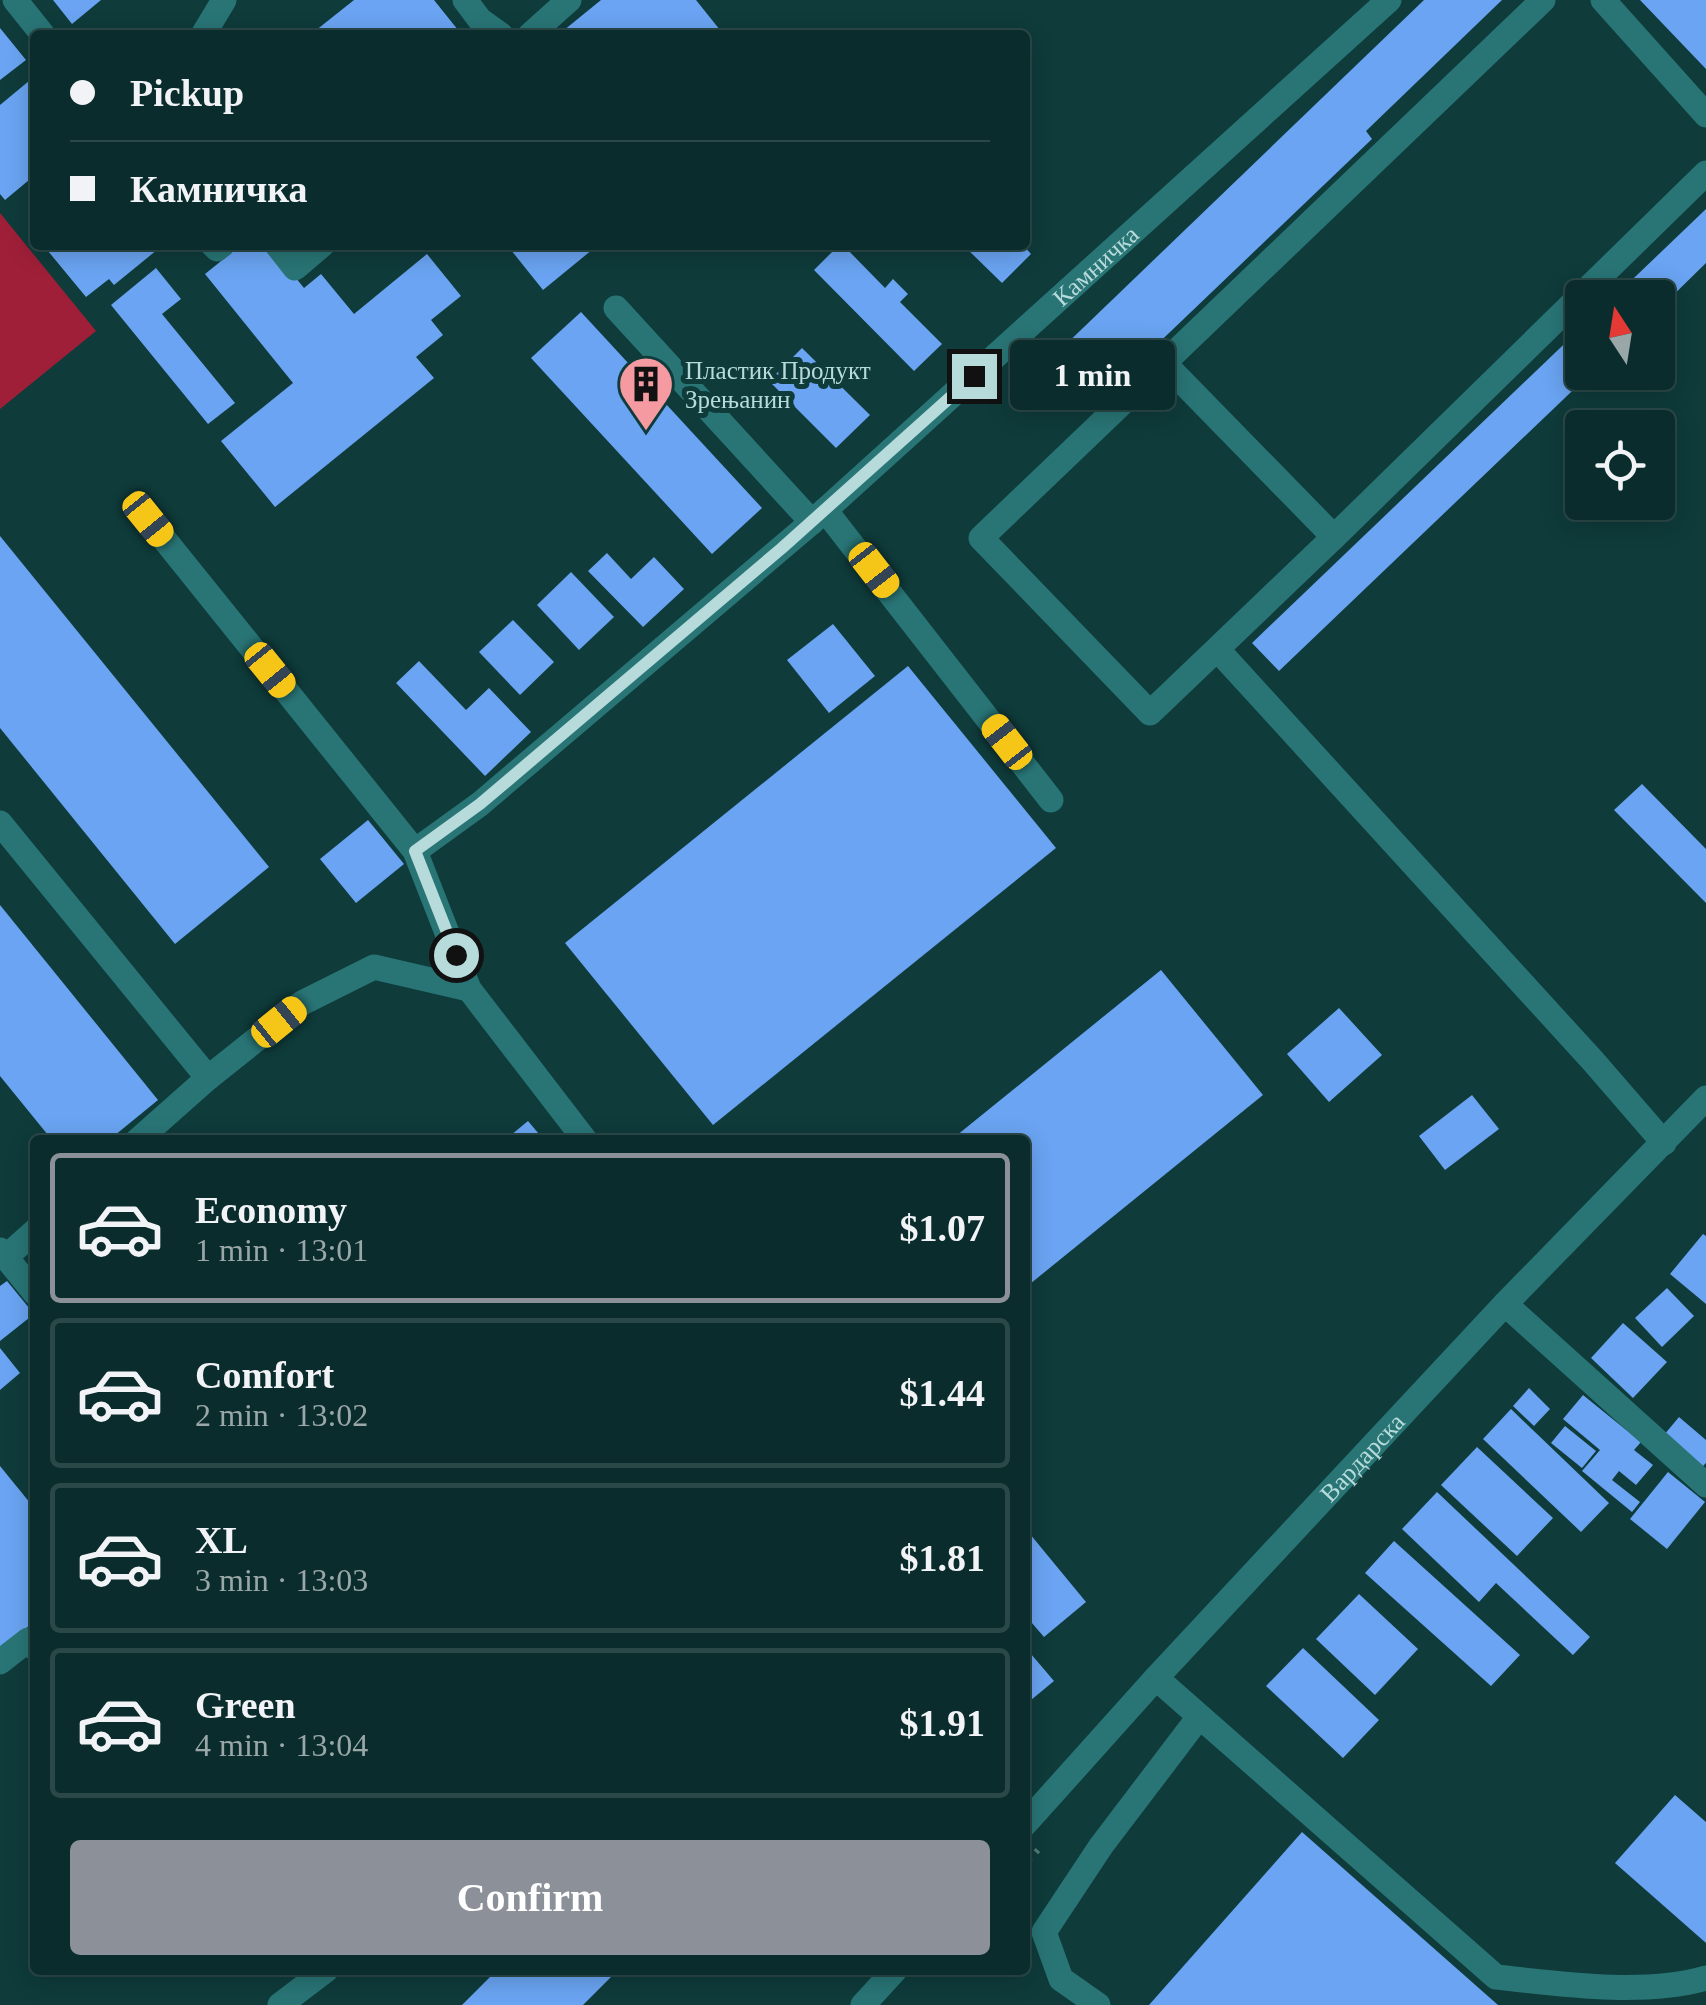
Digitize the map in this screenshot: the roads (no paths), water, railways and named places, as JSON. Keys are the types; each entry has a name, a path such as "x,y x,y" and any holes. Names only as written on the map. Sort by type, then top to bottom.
{"street":[{"path":"15,0 39,30"},
{"path":"207,30 224,0"},
{"path":"466,0 480,20 494,30"},
{"path":"536,30 570,0"},
{"name":"Камничка","path":"415,851 480,804 819,516 1388,0"},
{"path":"1543,0 981,538 1150,713 1706,173"},
{"path":"1603,0 1706,115"},
{"path":"281,250 296,268 316,250"},
{"path":"616,308 819,516 1052,800"},
{"path":"1164,363 1334,537"},
{"path":"148,519 415,851 469,989 581,1135"},
{"path":"1217,649 1664,1143"},
{"path":"0,823 208,1078"},
{"path":"144,1135 302,1003 374,967 469,989"},
{"name":"Вардарска","path":"1030,1818 1505,1304 1706,1098"},
{"path":"30,1235 3,1254 30,1287"},
{"path":"1505,1304 1706,1485"},
{"path":"0,1662 28,1640 30,1642"},
{"path":"1156,1678 1496,1977 1659,1986 1706,1978"},
{"path":"1098,2005 1061,1979 1044,1932 1101,1846 1199,1718"},
{"path":"280,2005 313,1975"},
{"path":"863,2005 890,1975"}],"place":[{"name":"Пластик Продукт Зрењанин","path":"646,433"}]}
